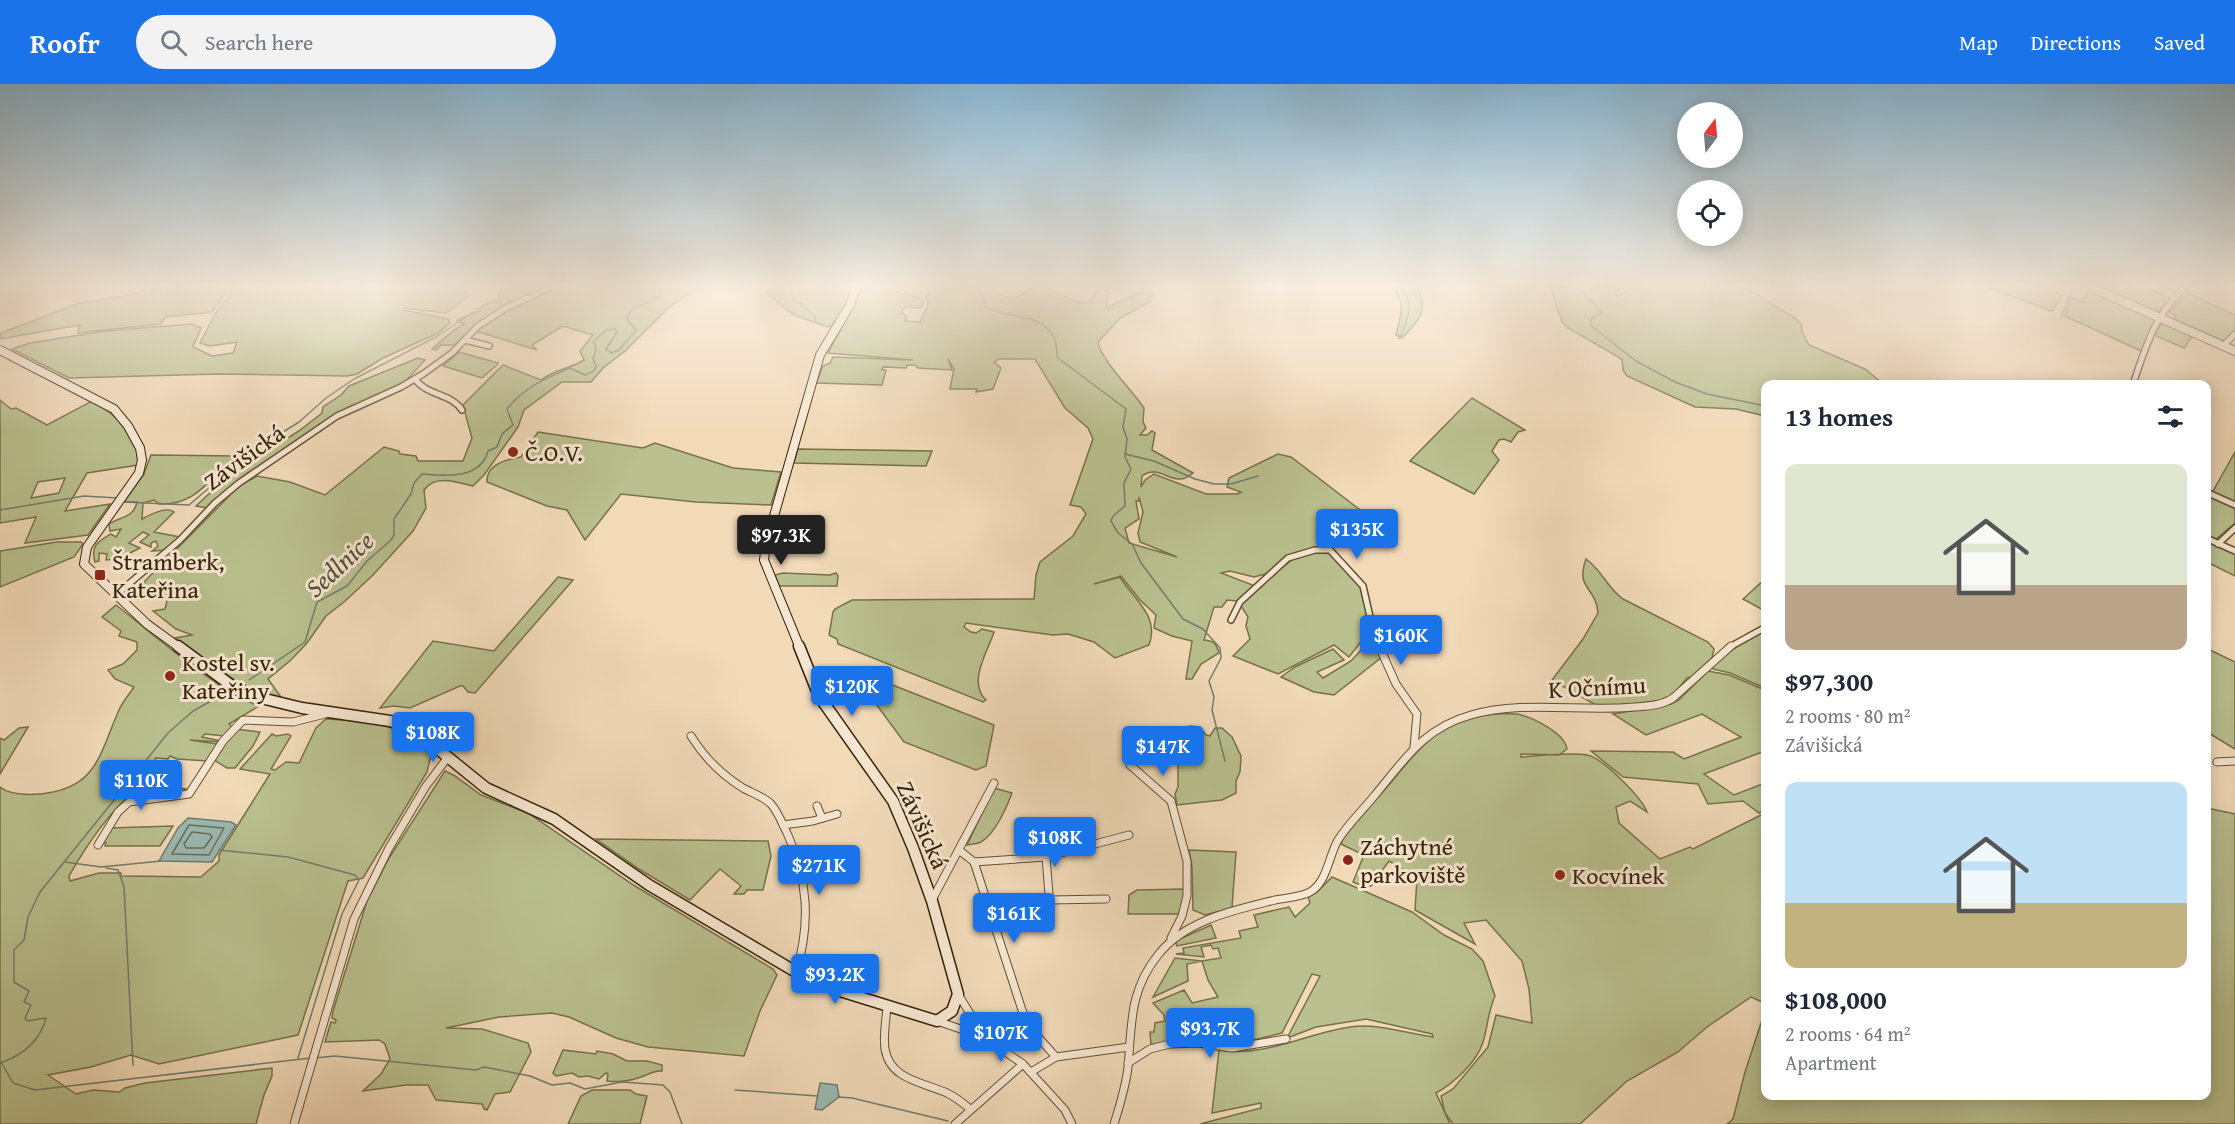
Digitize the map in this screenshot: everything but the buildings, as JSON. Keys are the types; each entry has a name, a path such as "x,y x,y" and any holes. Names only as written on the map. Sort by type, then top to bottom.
{"street":[{"name":"Závišická","path":"118,598 180,540 215,502 239,483 337,416 416,379 452,353 470,335"},
{"name":"Závišická","path":"832,335 820,355 766,544 764,560 819,696 893,801 932,901 958,994 985,1038 1023,1064 1065,1110 1072,1124"},
{"path":"2134,380 2150,335"},
{"path":"2197,335 2235,351"},
{"path":"2223,346 2234,335"},
{"path":"465,340 489,346"},
{"path":"0,350 105,403 120,414 136,440 142,460 138,473 90,543 84,556 87,569 166,639 232,686 261,698 330,713 382,719 404,725 418,732 486,788 547,815 649,885 796,972 840,992 985,1038"},
{"path":"416,379 421,387 454,401 462,410"},
{"path":"2211,494 2235,505"},
{"path":"2218,544 2235,528"},
{"path":"2211,540 2235,552"},
{"path":"1231,620 1240,602 1288,558 1315,550 1330,550 1363,586 1378,644 1396,684 1417,714 1414,747"},
{"name":"K Očnímu","path":"1114,1124 1128,1063 1132,1012 1137,993 1155,956 1171,939 1196,925 1218,916 1310,892 1316,888 1324,875 1338,840 1414,747 1443,724 1479,713 1539,710 1598,711 1663,703 1673,698 1726,648 1761,629"},
{"path":"98,845 118,812 129,802 189,794 230,732 240,721 250,719 293,722 330,713"},
{"path":"691,736 706,757 743,788 771,804 783,825 803,874 808,902 805,947 796,972"},
{"path":"294,1124 354,919 389,848 426,786 448,757"},
{"path":"2217,762 2235,761"},
{"name":"K Očnímu","path":"1130,765 1163,794 1174,807 1187,861 1187,896 1182,916 1171,939"},
{"name":"Závišická","path":"932,901 993,783"},
{"path":"817,806 822,818"},
{"path":"783,825 837,814"},
{"path":"974,861 1046,857 1129,835"},
{"path":"959,850 974,861 1022,1010 1030,1028 1056,1057"},
{"path":"1046,857 1050,904 1106,899"},
{"path":"1182,916 1196,925"},
{"path":"937,1021 952,1011 958,994"},
{"path":"887,1007 885,1049 893,1070 902,1076 946,1093 970,1109"},
{"path":"1128,1063 1150,1049 1170,1044 1198,1043 1232,1048 1286,1039"},
{"path":"1031,1072 1056,1057 1129,1047"},
{"path":"955,1124 1023,1064"}],"green space":[{"path":"1,335 26,335 0,339"},
{"path":"83,335 198,335 193,347 212,356 233,353 237,342 210,346 200,343 204,335 435,335 383,358 357,374 347,376 217,374 69,378 12,349 30,343"},
{"path":"449,335 467,335 458,345 441,345 436,350 432,349"},
{"path":"487,335 549,335 532,345 537,350"},
{"path":"593,335 641,335 603,368 591,382 562,382 524,410 518,427 484,475 473,486 447,480 434,482 424,490 426,508 413,531 372,576 326,616 307,643 291,660 268,679 281,697 252,689 212,665 175,638 192,635 176,629 153,611 165,609 167,601 164,596 143,590 145,581 239,486 257,476 290,482 325,495 384,447 399,451 400,454 416,456 418,461 463,461 472,438 463,405 503,365 541,380 584,360 580,351"},
{"path":"838,335 1105,335 1098,342 1104,357 1144,408 1143,422 1146,428 1140,435 1147,435 1152,431 1155,433 1152,450 1193,473 1186,478 1179,479 1155,472 1149,473 1142,476 1141,487 1145,480 1154,474 1206,494 1237,494 1241,492 1227,487 1229,478 1278,454 1291,457 1359,509 1326,547 1301,552 1269,573 1254,577 1230,571 1221,573 1260,588 1282,567 1300,555 1320,551 1330,553 1361,584 1371,629 1349,657 1334,645 1278,674 1233,656 1250,639 1246,626 1248,617 1238,601 1227,600 1222,607 1214,607 1204,640 1214,643 1219,653 1201,664 1192,679 1186,679 1192,641 1154,628 1156,615 1140,600 1121,576 1094,584 1120,577 1148,617 1151,625 1149,645 1115,658 1094,642 1068,634 1053,635 966,623 964,627 971,632 976,633 982,629 994,632 979,676 978,684 986,700 983,702 838,644 837,639 829,635 833,612 852,600 1034,599 1036,575 1040,562 1073,536 1086,514 1081,507 1070,505 1093,439 1088,428 1065,408 1035,359 999,359 994,362 1001,368 993,389 976,392 977,389 950,389 954,369 948,359 952,370 918,368 915,365 907,365 906,368 883,367 882,370 886,370 882,385 816,383 823,366 830,363 833,357 913,360 828,353","holes":["1139,497 1143,512 1138,533 1140,542 1177,557 1129,543 1125,528 1139,519 1136,501 1139,501"]},
{"path":"1579,335 1803,335 1809,345 1865,369 1878,380 1761,380 1761,415 1736,409 1695,407 1627,376 1623,370 1622,360"},
{"path":"2105,335 2149,335 2141,351"},
{"path":"2154,335 2192,335 2193,335 2184,348"},
{"path":"2207,335 2231,335 2224,342"},
{"path":"459,352 498,364 482,378 443,366"},
{"path":"418,358 425,360 403,384 347,409 243,476 208,508 196,506 230,474 299,431 322,413 323,407 341,395 349,386"},
{"path":"1472,398 1525,430 1518,432 1511,442 1504,439 1499,440 1492,451 1499,460 1474,494 1410,461"},
{"path":"0,400 11,409 16,408 47,425 92,401 117,419 131,436 138,455 138,465 87,473 65,511 110,504 88,535 25,543 36,517 0,523","holes":["65,478 59,493 31,498 38,482"]},
{"path":"538,432 643,448 655,443 733,468 781,472 771,505 696,502 621,494 585,540 567,510 547,506 487,482 490,471 498,464 521,457"},
{"path":"798,449 932,451 926,466 794,463"},
{"path":"2235,452 2235,503 2212,493"},
{"path":"151,455 236,456 193,495 172,503 159,504 154,500 143,503 142,519 163,510 174,512 154,532 180,537 166,550 152,551 158,546 156,541 151,543 151,547 140,542 149,535 143,532 129,543 140,548 118,559 106,560 107,554 99,553 99,561 95,562 94,551 97,544 111,534 116,537 121,529 110,531 109,524 133,511 137,502 124,502 144,474"},
{"path":"2211,497 2235,507 2235,523 2215,540 2211,538"},
{"path":"57,542 81,542 83,544 74,557 0,587 0,551"},
{"path":"2211,543 2235,554 2235,576 2211,564"},
{"path":"1586,559 1623,599 1708,642 1714,649 1712,658 1687,678 1673,695 1664,700 1601,708 1552,680 1583,639 1598,613 1594,598 1584,583 1583,569"},
{"path":"783,573 830,575 836,573 837,586 779,586 775,575"},
{"path":"558,577 573,580 475,693 468,692 460,686 410,708 394,706 380,708 433,641 494,651"},
{"path":"1761,583 1761,609 1743,599"},
{"path":"116,605 205,675 224,688 259,706 229,724 232,727 225,736 205,734 202,737 220,742 190,740 217,744 208,761 177,759 170,756 168,759 156,758 144,776 173,777 169,783 181,784 179,788 186,789 175,794 160,796 146,796 134,792 98,831 69,876 70,881 99,873 121,873 121,876 201,877 219,861 219,855 270,774 240,769 272,734 291,736 271,769 275,770 286,762 299,763 316,728 326,719 362,721 402,730 431,755 427,772 363,878 348,881 298,1035 159,1064 131,1055 91,1067 48,1075 76,1094 93,1090 119,1092 125,1088 145,1083 272,1068 272,1076 256,1124 0,1124 0,787 9,792 24,794 59,791 74,785 93,767 120,707 134,687 115,679 108,670 123,664 137,650 137,642 119,636 121,631 102,617"},
{"path":"1761,633 1761,686 1730,673 1709,668 1744,641"},
{"path":"1371,639 1375,640 1382,657 1334,695 1314,692 1281,677 1295,667 1333,649 1344,660 1317,672 1323,678 1351,661"},
{"path":"2211,650 2235,662 2235,749 2211,734"},
{"path":"857,671 994,725 986,766 976,770 904,742 859,681"},
{"path":"1708,671 1729,675 1761,688 1761,753 1704,774 1734,795 1761,785 1761,812 1759,813 1743,801 1708,804 1698,784 1623,777 1591,751 1673,752 1684,759 1741,737 1702,714 1646,735 1613,714 1671,704 1679,700"},
{"path":"1517,714 1539,722 1565,743 1567,749 1560,754 1594,757 1621,779 1638,797 1647,812 1630,801 1616,807 1619,823 1660,859 1690,847 1693,849 1761,815 1761,1001 1751,997 1707,1027 1678,1052 1627,1081 1580,1124 1453,1124 1445,1113 1441,1096 1453,1089 1488,1047 1496,1015 1532,1023 1529,989 1522,961 1486,920 1464,923 1475,944 1415,910 1417,878 1389,861 1371,886 1353,882 1364,855 1341,844 1344,836 1427,742 1456,723 1473,717","holes":["1521,754 1550,755 1521,757"]},
{"path":"1190,726 1200,727 1206,735 1210,736 1215,728 1222,728 1232,737 1241,756 1236,793 1222,800 1177,805 1175,794 1178,787 1178,750 1183,729"},
{"path":"28,727 0,774 0,738 4,740 19,728"},
{"path":"235,729 260,732 253,746 235,768 227,768 214,760"},
{"path":"445,771 481,795 528,813 635,886 773,969 777,975 760,1011 744,1056 648,1047 616,1038 569,1017 552,1013 499,1017 446,1028 482,1029 528,1043 531,1052 510,1092 495,1094 487,1110 482,1104 436,1100 428,1085 406,1085 363,1091 381,1074 390,1059 385,1044 379,1040 325,1042 331,1022 335,1023 336,1020 332,1018 333,1011 367,901 389,858"},
{"path":"994,788 1012,793 1004,813 986,838 979,843 967,845"},
{"path":"2211,809 2235,814 2235,1124 1727,1124 1733,1119 1761,1023 1761,1100 2211,1100"},
{"path":"173,826 160,846 105,846 106,843 102,843 109,828"},
{"path":"596,839 768,841 771,856 763,890 747,890 744,894 734,894 741,886 720,869 690,900"},
{"path":"1189,850 1236,852 1232,908 1205,915 1193,910 1192,867"},
{"path":"1332,877 1412,912 1444,935 1472,949 1483,961 1495,996 1483,1042 1476,1057 1457,1078 1436,1093 1450,1124 1200,1124 1261,1108 1261,1103 1212,1113 1219,1050 1252,1051 1334,1030 1360,1026 1381,1027 1433,1037 1432,1034 1366,1019 1316,1027 1287,1038 1320,976 1312,974 1282,1033 1228,1044 1179,1041 1151,1045 1150,1032 1154,1032 1155,1023 1165,1021 1164,1015 1153,1003 1184,990 1192,1003 1218,997 1208,980 1202,961 1221,958 1218,948 1213,949 1211,945 1201,947 1204,957 1176,954 1184,953 1183,948 1241,938 1239,931 1258,927 1254,915 1289,907 1295,917 1310,903 1308,896 1317,892"},
{"path":"1185,889 1181,914 1128,914 1129,895 1137,890"},
{"path":"1211,925 1216,938 1177,946 1175,941"},
{"path":"1175,958 1202,961 1187,964 1188,981 1153,997"},
{"path":"563,1050 596,1054 597,1051 613,1054 627,1061 647,1061 662,1065 662,1071 618,1081 607,1081 608,1074 606,1073 599,1079 588,1076 579,1077 572,1073 556,1076 553,1073"},
{"path":"592,1090 630,1090 647,1096 640,1124 568,1124 581,1096"}],"water":[{"path":"188,818 231,822 236,825 212,862 159,861 178,828"},
{"path":"820,1083 837,1085 839,1097 822,1110 815,1109"}],"waterway":[{"path":"124,502 189,505 250,453 299,422 326,398 354,379 440,335"},
{"name":"Sedlnice","path":"249,680 305,642 317,602 347,586 367,561 391,540 394,535 394,519 411,494 414,483 422,474 461,474 478,467 488,451 497,447 502,434 513,425 507,409 520,395 536,384 570,368 585,375 594,371 596,366 593,359 596,350 594,341 601,335"},
{"name":"Sedlnice","path":"615,335 606,349 611,353 619,350 632,335"},
{"path":"1052,335 1058,358 1126,409 1123,427 1127,439 1125,454"},
{"path":"1399,339 1401,335"},
{"path":"1602,335 1636,361 1675,382 1707,394 1761,405"},
{"path":"1125,454 1154,461 1195,479 1214,484 1231,484 1258,476"},
{"path":"1125,454 1131,469 1124,483 1125,506 1113,516 1111,521 1118,533 1132,544 1141,563 1183,619 1203,629 1220,648 1221,658 1209,681 1214,697 1212,710 1225,761"},
{"path":"0,510 84,496 118,498"},
{"name":"Sedlnice","path":"1,1062 23,1052 35,1041 46,1018 27,1021 25,1018 31,1005 24,1002 29,991 14,982 14,950 24,940 28,917 40,892 168,733 193,711 222,695"},
{"path":"219,850 288,857 355,875 359,880 342,914 298,1058"},
{"path":"65,862 101,867 161,861"},
{"path":"106,868 118,870 124,887 133,1065"},
{"path":"315,1058 335,1056 476,1070 484,1067 530,1076 552,1085 570,1083 585,1089 622,1082 663,1085 670,1092 682,1124"},
{"path":"1,1062 13,1083 35,1090 311,1058"},
{"path":"735,1090 818,1096"},
{"path":"838,1097 852,1098 948,1121"}],"place":[{"name":"Č.O.V.","path":"513,452"},
{"name":"Štramberk, Kateřina","path":"100,575"},
{"name":"Kostel sv. Kateřiny","path":"170,676"},
{"name":"Záchytné parkoviště","path":"1348,860"},
{"name":"Kocvínek","path":"1560,875"}]}
